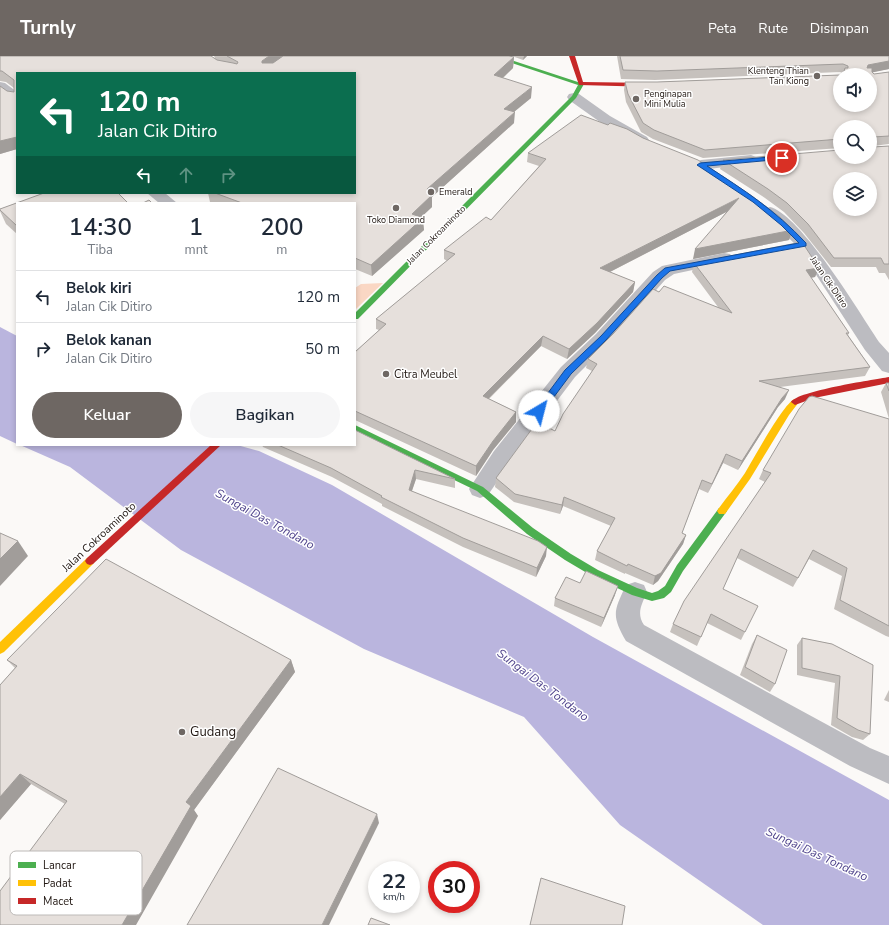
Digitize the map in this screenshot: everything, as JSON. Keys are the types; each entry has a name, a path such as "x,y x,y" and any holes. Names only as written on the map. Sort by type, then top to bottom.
{"main road":[{"path":"494,56 578,91 663,85"},
{"path":"572,56 578,91"},
{"name":"Jalan Cokroaminoto","path":"356,316 578,91"},
{"path":"356,428 480,489 530,531 568,557 595,573 634,592 652,597 662,595 668,589 680,568 747,477 786,413 797,400 813,395 889,380"},
{"name":"Jalan Cokroaminoto","path":"0,649 91,560 216,446"}],"street":[{"path":"0,86 16,97"},
{"path":"578,91 605,119 654,146"},
{"path":"719,177 694,162 761,159"},
{"path":"156,194 168,202"},
{"name":"Jalan Cik Ditiro","path":"756,201 784,223 804,244 872,346 889,366"},
{"path":"780,248 804,244"},
{"path":"480,489 502,457 568,372 632,308 659,276 668,270 741,255"},
{"path":"634,592 626,611 628,623 635,633 860,757 889,770"}],"shaded area":[{"path":"383,283 356,309 356,287 361,284"}],"water":[{"path":"0,327 16,335 16,444 0,436"},
{"name":"Sungai Das Tondano","path":"22,446 241,446 259,451 332,485 593,637 889,800 889,925 763,925 620,825 524,717 364,649 181,550 70,467"}],"building":[{"path":"0,56 211,56 217,60 237,64 238,62 227,56 269,56 262,61 262,63 273,63 283,56 509,56 514,57 494,75 532,87 504,109 515,112 427,189 432,195 412,214 423,218 371,265 356,258 356,202 239,202 218,194 356,194 356,72 16,72 16,137 0,141 0,86 7,91 14,92 14,80 0,71"},
{"path":"620,56 889,56 889,61 868,65 867,68 848,68 848,66 843,64 657,71 623,70"},
{"path":"889,72 889,136 877,137 877,120 833,120 833,140 705,150 654,130 643,123 628,94 625,82 833,75 833,112 877,112 877,74"},
{"path":"581,115 608,125 610,123 698,160 752,196 780,217 793,230 695,249 739,198 600,268 635,282 597,323 569,349 543,336 483,396 516,412 493,441 476,466 356,411 356,351 386,324 376,319 455,254 444,250 486,217 491,220 546,159 528,153"},
{"path":"889,146 889,264 884,264 881,258 834,258 808,224 787,203 723,160 833,151 833,164 877,164 877,147"},
{"path":"41,194 119,194 127,202 19,202"},
{"path":"16,203 16,225 0,210"},
{"path":"802,242 819,268 806,270 849,333 846,333 870,367 759,381 789,390 782,398 742,461 726,454 712,484 702,480 682,533 686,535 661,573 655,576 628,564 627,566 597,551 615,518 564,497 562,505 515,494 496,478 537,422 555,431 563,414 597,364 588,359 613,334 653,289 659,292 664,286 732,313 694,263"},
{"path":"886,383 889,383 889,391"},
{"path":"812,396 889,419 889,626 840,600 847,568 813,550 798,578 741,549 723,589 758,606 745,632 711,614 701,637 673,624 684,601 771,473 763,470 799,409 809,397"},
{"path":"356,430 455,479 415,470 409,490 538,541 547,547 537,568 463,538 381,497 382,496 331,468 280,446 356,446"},
{"path":"0,533 18,541 0,559"},
{"path":"106,559 291,660 186,802 191,806 142,891 142,851 30,851 67,801 20,774 0,797 0,685 17,666 7,660"},
{"path":"586,571 618,586 604,618 555,598 566,577 580,583"},
{"path":"757,635 787,650 775,684 745,667"},
{"path":"802,638 832,644 873,665 870,734 858,730 837,718 840,676 802,668"},
{"path":"278,768 377,814 322,925 187,925"},
{"path":"10,878 10,915 128,915 122,925 0,925 0,891"},
{"path":"541,878 625,906 622,925 530,925"},
{"path":"371,918 390,925 368,925"}],"traffic: fast":[{"path":"356,316 574,97 581,84 494,56"},
{"path":"356,428 480,489 530,531 568,557 595,573 635,592 652,597 661,595 668,589 680,568 722,511"}],"traffic: slow":[{"path":"722,511 747,477 786,413 795,402"},
{"path":"0,649 90,561"}],"traffic: jam":[{"path":"572,56 581,84 654,85"},
{"path":"795,402 813,395 889,380"},
{"path":"90,561 216,446"}],"place":[{"name":"Klenteng Thian Tan Kiong","path":"817,76"},
{"name":"Penginapan Mini Mulia","path":"636,99"},
{"name":"Emerald","path":"431,192"},
{"name":"Toko Diamond","path":"396,208"},
{"name":"Citra Meubel","path":"386,374"},
{"name":"Gudang","path":"182,732"}],"route":[{"path":"539,411 568,372 632,308 659,276 668,270 718,259 804,244 784,223 756,201 700,165 782,158"}]}
